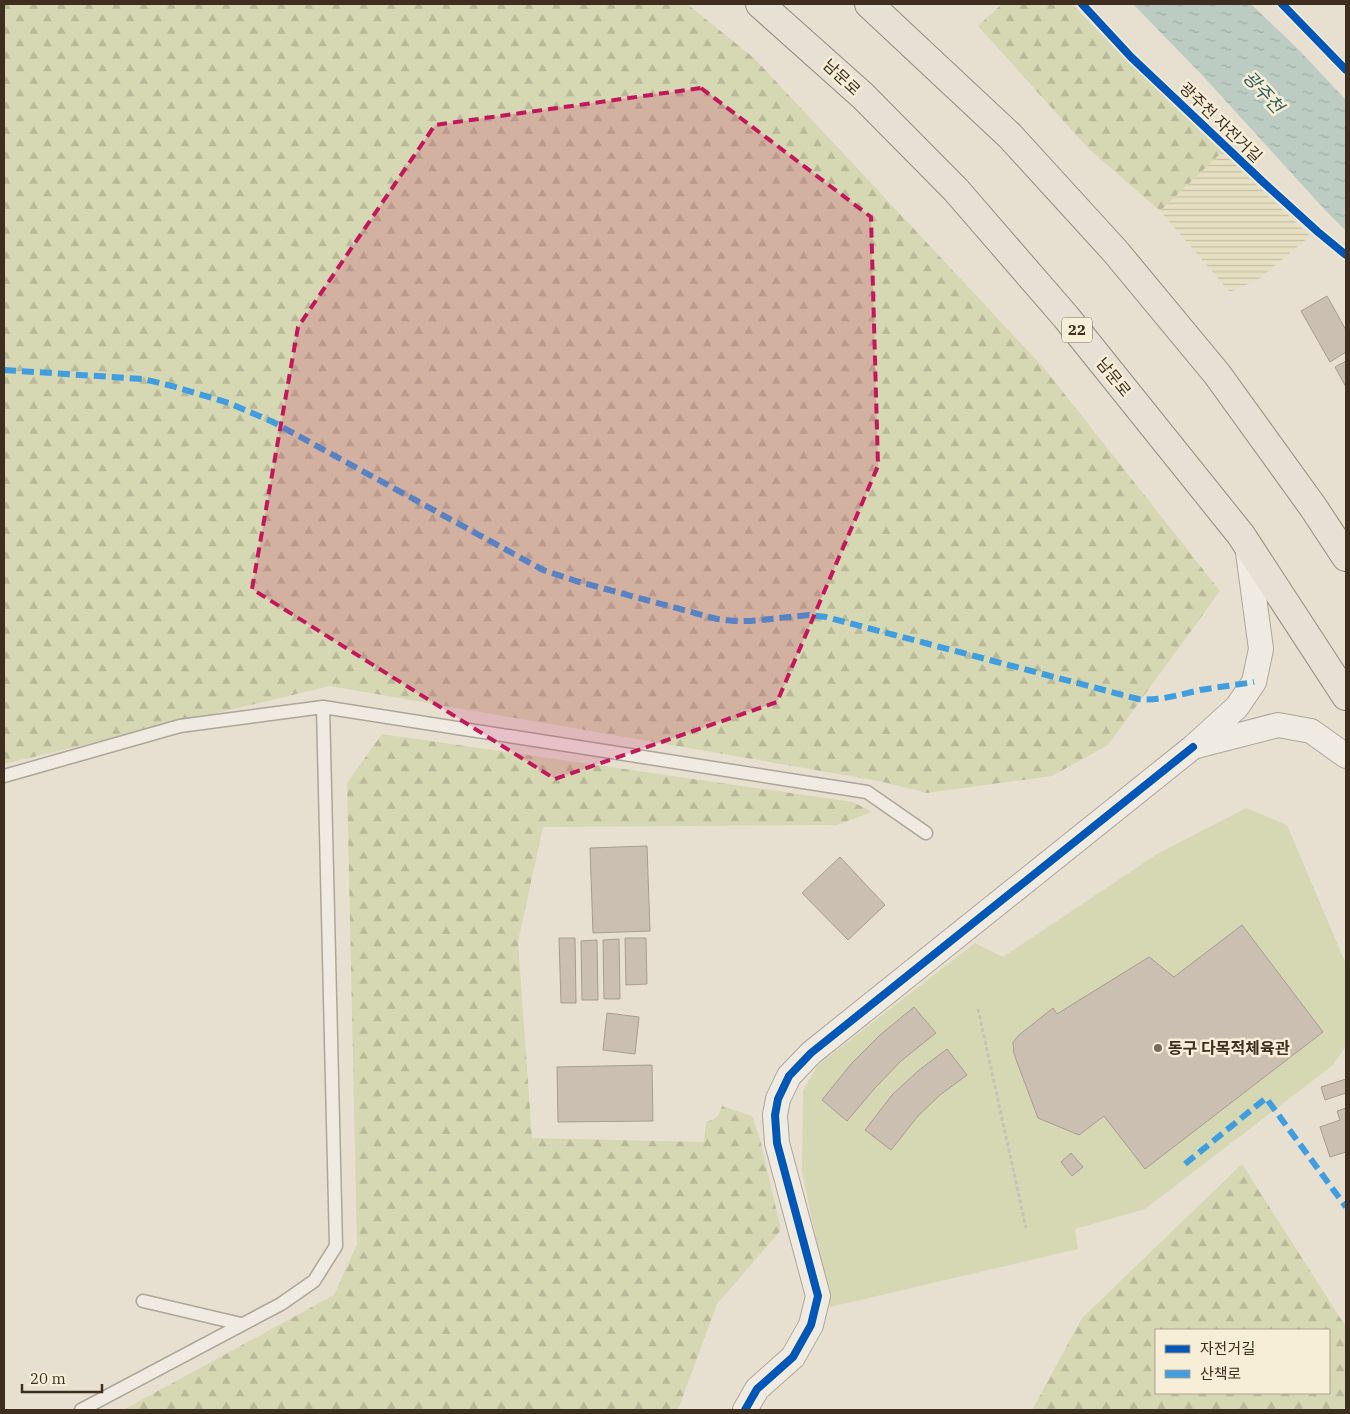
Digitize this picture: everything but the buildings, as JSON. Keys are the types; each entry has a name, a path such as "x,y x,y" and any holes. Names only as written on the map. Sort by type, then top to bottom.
{"main road":[{"name":"남문로","path":"760,4 863,96 956,190 1066,317 1247,545 1346,696"},
{"path":"869,4 1010,136 1115,251 1217,374 1313,507 1346,557"}],"street":[{"path":"745,1410 757,1389 793,1357 810,1325 818,1296 777,1143 775,1115 778,1098 789,1076 811,1053 1193,747 1237,707 1254,682 1261,649 1247,545"},
{"path":"1193,747 1278,725 1311,732 1346,756"}],"lane":[{"path":"81,1410 281,1304 314,1281 336,1246 324,707"},
{"path":"4,776 180,726 324,707 867,792 926,833"},
{"path":"143,1301 241,1324"}],"path":[{"path":"978,1009 1026,1228"}],"highlighted area":[{"path":"701,88 871,217 878,466 777,702 555,779 252,589 298,327 435,125"}],"shaded area":[{"path":"1222,152 1310,236 1259,279 1230,292 1160,211"}],"green space":[{"path":"4,4 687,4 754,58 1044,368 1220,591 1108,745 1052,776 927,793 879,781 330,686 4,764"},
{"path":"1002,4 1072,4 1125,59 1222,152 1160,211 1088,148 978,26"},
{"path":"382,734 853,802 872,812 837,825 543,827 518,942 532,1138 704,1142 706,1122 717,1117 722,1106 752,1116 760,1139 781,1230 717,1304 678,1410 123,1410 334,1295 357,1244 347,783"},
{"path":"1246,808 1287,825 1346,964 1346,1046 1333,1065 1145,1209 1075,1229 1078,1249 830,1307 802,1171 803,1090 818,1065 975,943 1003,957 1157,854"},
{"path":"1242,1164 1346,1327 1346,1410 1032,1410 1082,1318"}],"water":[{"name":"광주천","path":"1133,4 1251,4 1300,51 1346,100 1346,231 1204,77"}],"marked path":[{"path":"4,370 143,379 229,403 273,422 543,570 576,581 717,619 751,621 809,615 826,617 1138,699 1177,696 1200,690 1254,682"},
{"path":"1185,1164 1266,1098 1346,1207"}],"cycle path":[{"name":"광주천 자전거길","path":"1082,4 1131,57 1263,182 1346,255"},
{"path":"1282,4 1346,70"},
{"path":"745,1410 757,1389 793,1357 811,1325 818,1296 777,1143 775,1115 778,1099 789,1076 811,1053 1193,747"}],"place":[{"name":"동구 다목적체육관","path":"1158,1048"}]}
